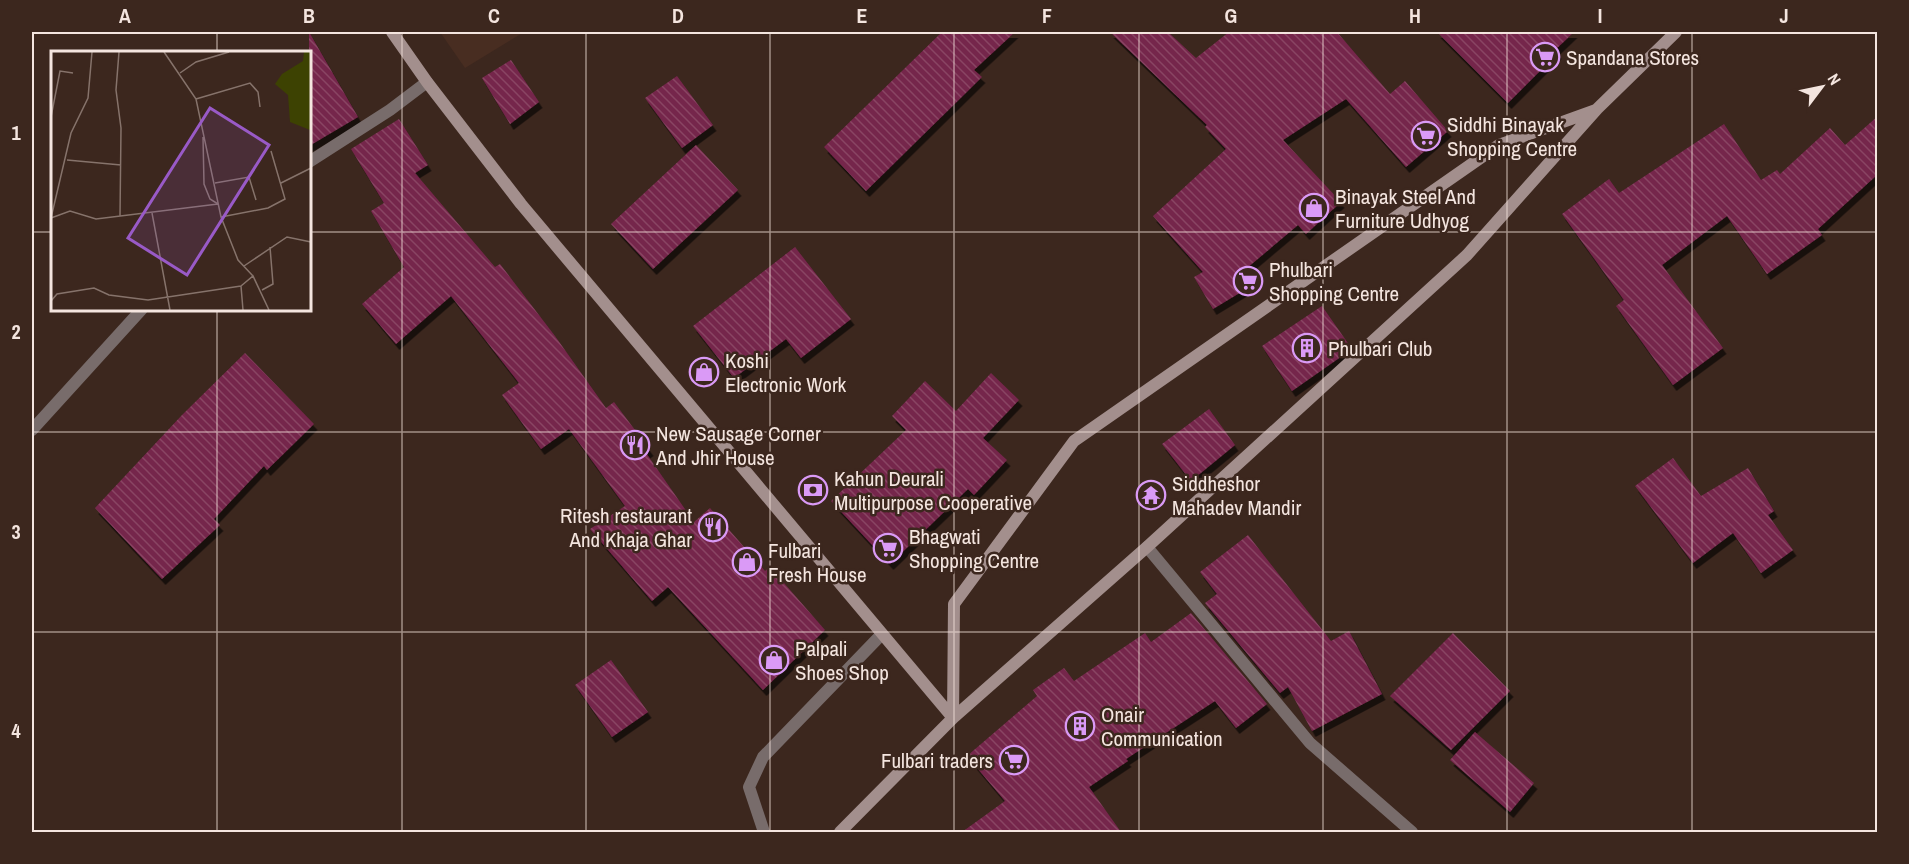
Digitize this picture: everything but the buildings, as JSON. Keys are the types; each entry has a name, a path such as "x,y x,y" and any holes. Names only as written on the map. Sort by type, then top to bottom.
{"main road":[{"path":"392,32 427,82 521,204 953,718"},
{"path":"840,832 953,718 1147,547 1467,255 1598,109 1676,32"},
{"path":"953,718 954,604 1074,441 1498,145 1598,109"}],"street":[{"path":"310,161 390,110 427,82"},
{"path":"32,430 141,310"},
{"path":"1147,547 1310,744 1412,832"},
{"path":"764,832 749,787 763,757 881,635"}],"shaded area":[{"path":"440,32 524,32 465,68"}],"place":[{"name":"Spandana Stores","path":"1545,57"},
{"name":"Siddhi Binayak Shopping Centre","path":"1426,136"},
{"name":"Binayak Steel And Furniture Udhyog","path":"1314,208"},
{"name":"Phulbari Shopping Centre","path":"1248,281"},
{"name":"Phulbari Club","path":"1307,348"},
{"name":"Koshi Electronic Work","path":"704,372"},
{"name":"New Sausage Corner And Jhir House","path":"635,445"},
{"name":"Kahun Deurali Multipurpose Cooperative","path":"813,490"},
{"name":"Siddheshor Mahadev Mandir","path":"1151,495"},
{"name":"Ritesh restaurant And Khaja Ghar","path":"713,527"},
{"name":"Bhagwati Shopping Centre","path":"888,548"},
{"name":"Fulbari Fresh House","path":"747,562"},
{"name":"Palpali Shoes Shop","path":"774,660"},
{"name":"Onair Communication","path":"1080,726"},
{"name":"Fulbari traders","path":"1014,760"}]}
